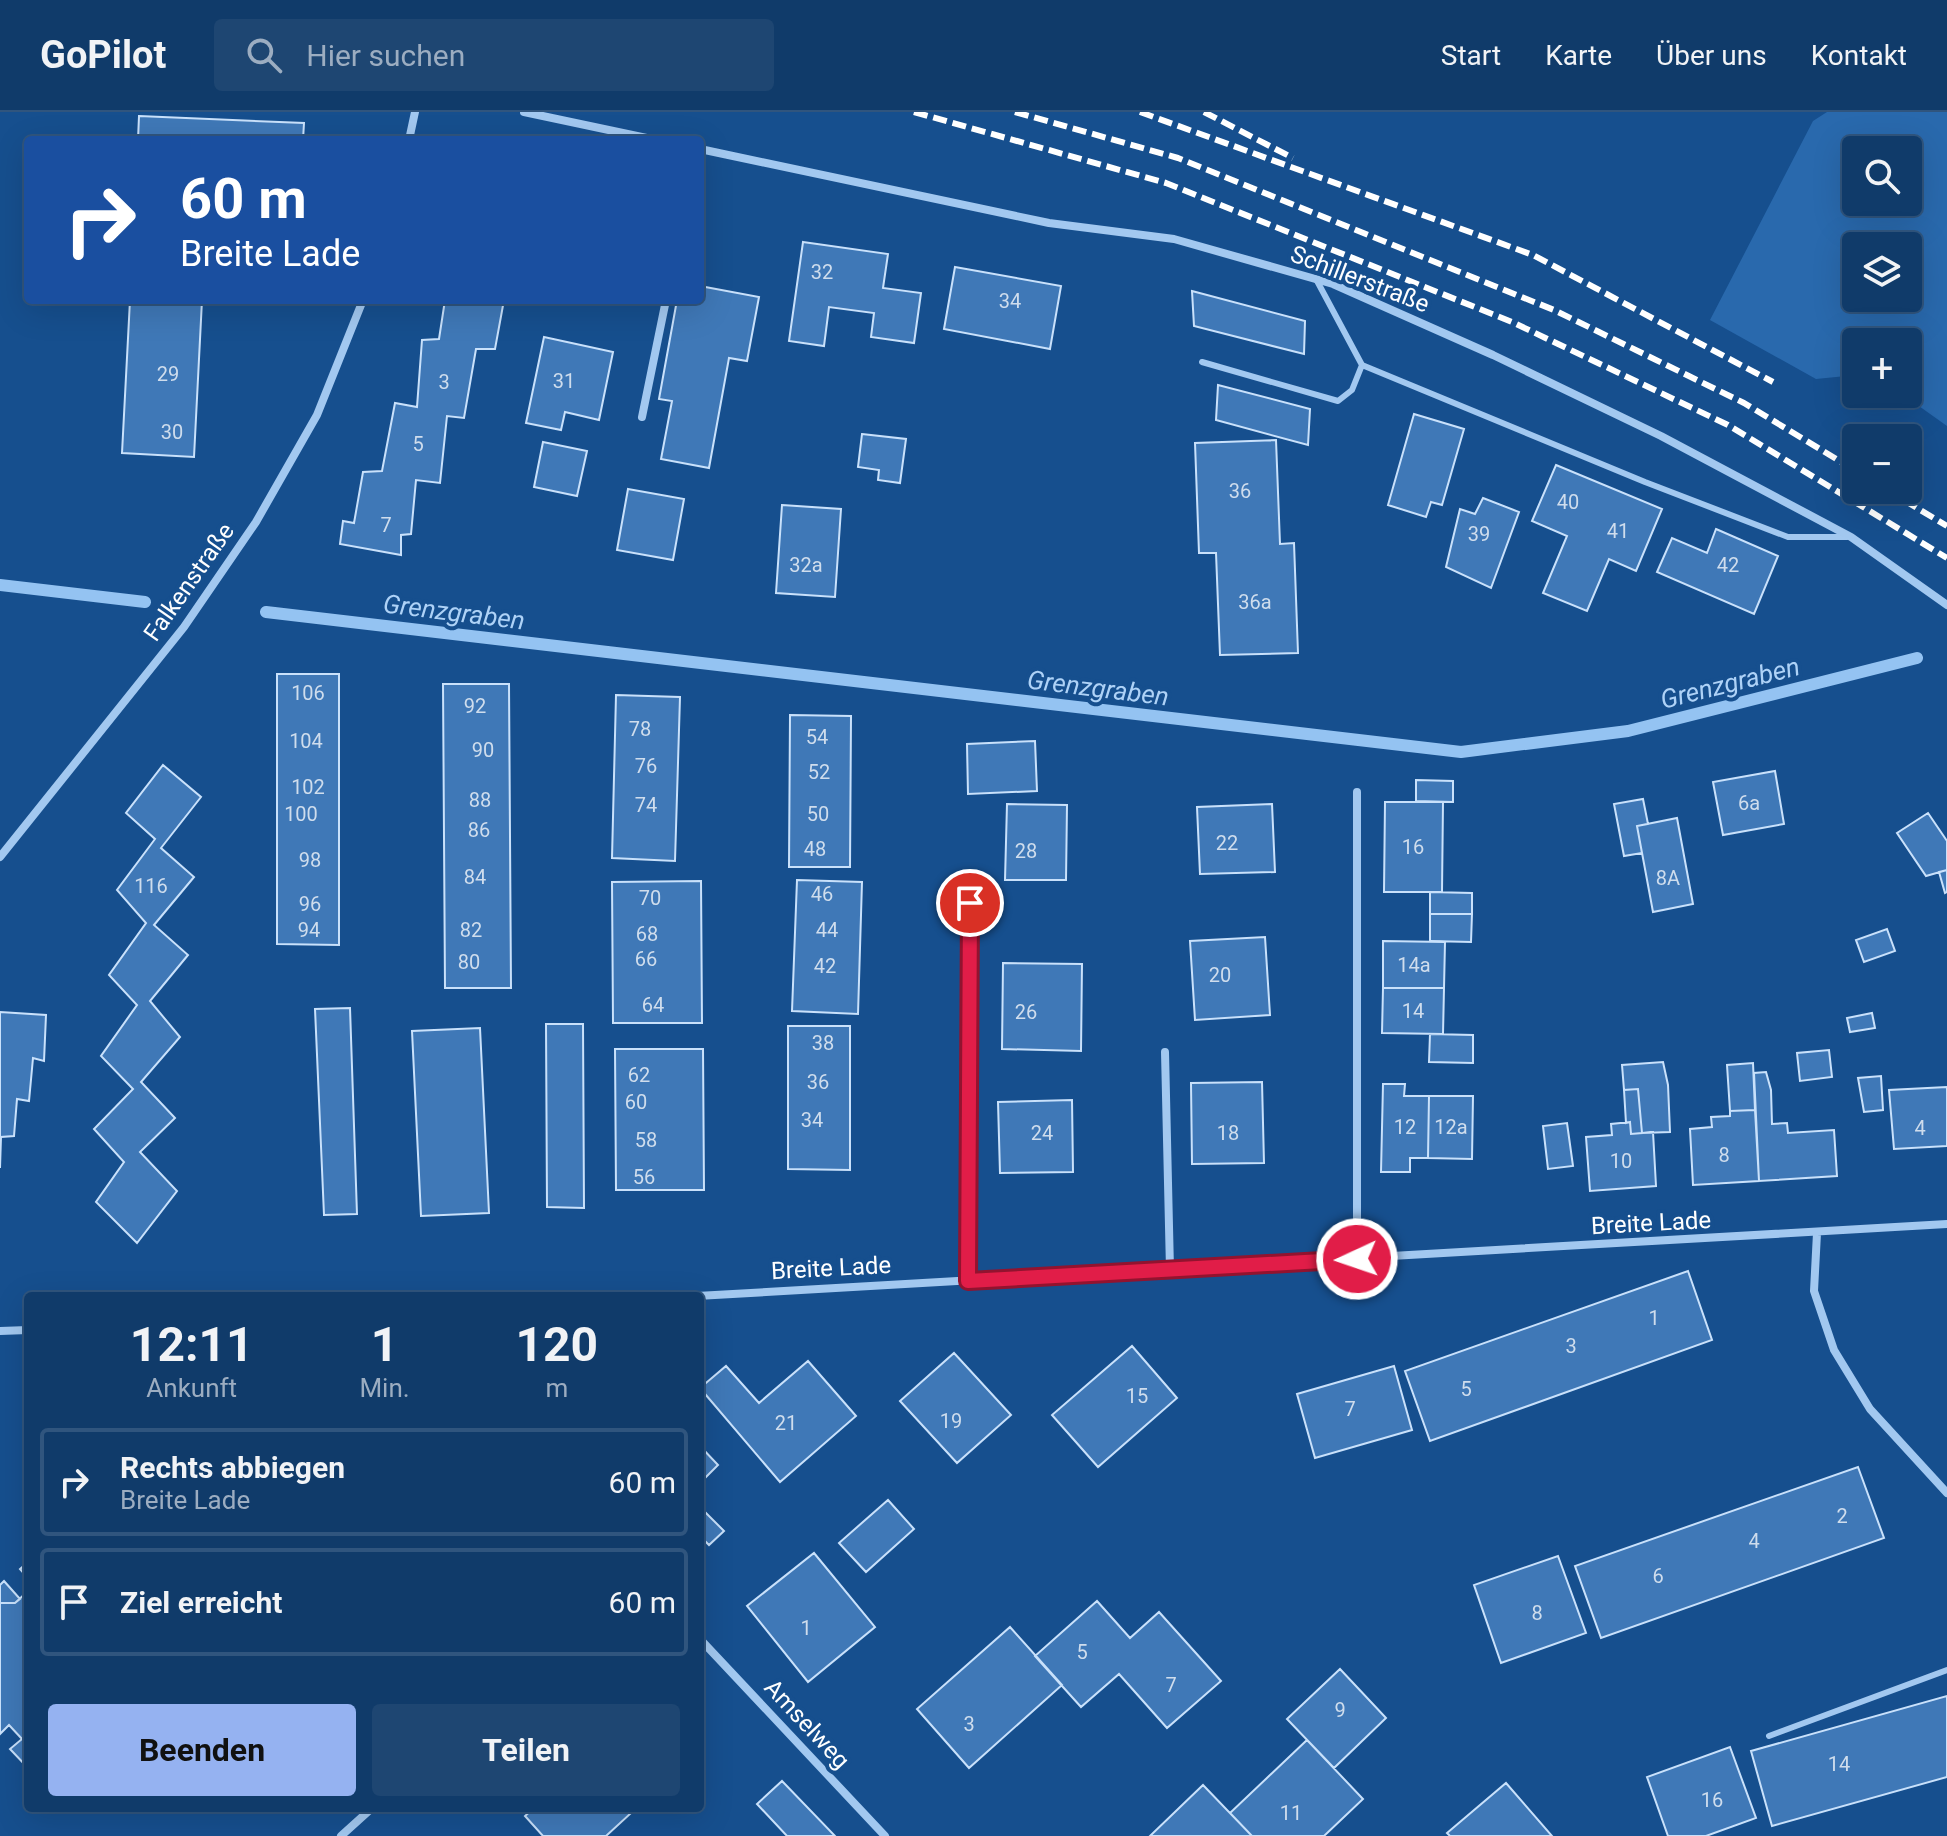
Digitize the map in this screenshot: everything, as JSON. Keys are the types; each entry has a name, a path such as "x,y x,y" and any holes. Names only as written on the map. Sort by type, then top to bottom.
{"street":[{"path":"410,136 415,112"},
{"path":"524,112 637,136"},
{"name":"Schillerstraße","path":"704,150 1049,223 1174,239 1316,279 1449,336 1661,436 1851,537 1947,605"},
{"name":"Falkenstraße","path":"0,857 184,627 256,522 317,415 361,304"},
{"path":"642,417 665,304"},
{"path":"1357,792 1357,1259"},
{"path":"968,1281 970,903"},
{"path":"1165,1052 1170,1270"},
{"name":"Breite Lade","path":"704,1296 1947,1224"},
{"path":"1817,1233 1814,1291 1834,1350 1870,1409 1947,1493"},
{"path":"0,1331 24,1330"},
{"name":"Amselweg","path":"704,1643 885,1836"},
{"path":"341,1836 368,1812"}],"lane":[{"path":"1316,279 1362,365 1645,482 1788,537 1851,537"},
{"path":"1202,362 1338,401 1352,390 1362,365"},
{"path":"1769,1736 1947,1670"}],"shaded area":[{"path":"1827,112 1947,112 1947,426 1922,408 1922,328 1842,328 1842,376 1816,379 1710,320 1813,121"}],"building":[{"path":"139,116 304,123 303,136 138,136"},
{"path":"803,242 888,254 883,288 921,293 914,343 871,337 874,313 829,307 824,346 789,341"},
{"path":"955,267 1061,286 1050,349 944,329"},
{"path":"704,287 759,297 747,361 729,358 709,468 661,459 672,401 659,399 676,304 704,304"},
{"path":"1192,291 1305,321 1304,354 1194,326"},
{"path":"130,304 202,304 194,457 122,453"},
{"path":"444,304 503,304 495,349 476,349 464,418 447,416 440,483 416,480 411,534 401,535 401,555 340,544 343,521 354,523 363,472 382,471 395,403 417,407 422,340 439,339"},
{"path":"544,337 613,352 599,420 565,412 561,430 526,423"},
{"path":"1218,385 1310,409 1308,445 1216,420"},
{"path":"1414,414 1464,429 1442,505 1431,502 1426,517 1388,505"},
{"path":"862,434 906,439 900,483 878,480 879,470 858,467"},
{"path":"1276,440 1280,544 1294,543 1298,653 1220,655 1216,553 1199,553 1195,443"},
{"path":"543,442 587,451 577,496 534,487"},
{"path":"1556,465 1662,509 1636,571 1609,559 1587,611 1543,593 1567,536 1532,521"},
{"path":"628,489 684,499 673,560 617,550"},
{"path":"1483,498 1519,512 1491,588 1446,567 1460,509 1475,514"},
{"path":"782,505 841,509 835,597 776,593"},
{"path":"1716,529 1778,556 1754,614 1657,572 1672,538 1707,553"},
{"path":"277,674 339,674 339,945 277,944"},
{"path":"443,684 509,684 511,988 445,988"},
{"path":"616,695 680,697 675,861 612,858"},
{"path":"790,715 851,716 850,867 789,867"},
{"path":"1035,741 1037,791 968,794 967,744"},
{"path":"163,765 201,797 161,848 194,877 154,925 188,955 150,1001 180,1037 141,1082 175,1118 140,1152 177,1191 137,1243 96,1202 124,1162 94,1129 133,1089 101,1056 137,1005 109,975 146,923 117,890 155,839 126,813"},
{"path":"1775,771 1784,824 1723,835 1713,782"},
{"path":"1416,780 1453,781 1453,802 1416,801"},
{"path":"1643,799 1648,824 1637,826 1642,853 1624,856 1614,804"},
{"path":"1385,802 1443,802 1442,892 1384,892"},
{"path":"1007,804 1067,805 1066,880 1005,880"},
{"path":"1272,804 1275,872 1200,874 1197,807"},
{"path":"1928,813 1947,841 1947,870 1926,876 1897,833"},
{"path":"1677,818 1693,904 1653,912 1637,826"},
{"path":"1947,870 1947,892 1945,893 1939,872"},
{"path":"797,880 862,882 858,1014 792,1011"},
{"path":"701,881 702,1023 613,1023 612,882"},
{"path":"1430,892 1472,893 1472,914 1430,914"},
{"path":"1430,914 1472,914 1471,942 1430,941"},
{"path":"1887,929 1895,951 1864,962 1856,940"},
{"path":"1265,937 1270,1015 1195,1020 1190,941"},
{"path":"1383,941 1445,942 1444,988 1383,988"},
{"path":"1003,963 1082,964 1081,1051 1002,1049"},
{"path":"1383,988 1444,988 1443,1034 1382,1033"},
{"path":"350,1008 357,1214 324,1215 315,1009"},
{"path":"0,1012 46,1015 44,1061 33,1058 29,1101 17,1099 14,1136 1,1137 0,1168"},
{"path":"1872,1013 1875,1028 1850,1032 1847,1018"},
{"path":"546,1024 583,1024 584,1208 547,1207"},
{"path":"788,1026 850,1026 850,1170 788,1169"},
{"path":"480,1028 489,1213 421,1216 412,1031"},
{"path":"1430,1034 1473,1035 1473,1063 1429,1062"},
{"path":"615,1049 703,1049 704,1190 616,1190"},
{"path":"1829,1050 1832,1077 1800,1081 1797,1053"},
{"path":"1663,1062 1668,1085 1670,1132 1642,1133 1638,1089 1624,1090 1622,1065"},
{"path":"1753,1063 1755,1110 1730,1111 1727,1065"},
{"path":"1766,1072 1771,1090 1772,1124 1787,1123 1788,1133 1834,1130 1837,1176 1759,1181 1754,1073"},
{"path":"1881,1076 1883,1110 1864,1112 1858,1078"},
{"path":"1262,1082 1264,1163 1192,1164 1191,1083"},
{"path":"1383,1084 1405,1084 1404,1096 1429,1096 1428,1158 1410,1158 1410,1172 1381,1172"},
{"path":"1947,1087 1947,1146 1894,1149 1889,1090"},
{"path":"1638,1089 1642,1133 1631,1134 1630,1122 1626,1123 1624,1090"},
{"path":"1429,1096 1473,1096 1472,1159 1428,1158"},
{"path":"1072,1100 1073,1172 1000,1173 998,1102"},
{"path":"1755,1110 1759,1181 1693,1185 1690,1129 1712,1127 1711,1117 1730,1116 1730,1111"},
{"path":"1630,1122 1631,1134 1653,1132 1656,1186 1590,1191 1586,1137 1612,1135 1611,1124"},
{"path":"1567,1123 1573,1166 1548,1169 1543,1126"},
{"path":"1688,1271 1712,1340 1430,1441 1405,1371"},
{"path":"1132,1346 1177,1398 1098,1467 1052,1415"},
{"path":"954,1353 1011,1415 957,1463 900,1401"},
{"path":"808,1361 856,1416 780,1482 704,1393 704,1385 726,1366 759,1403"},
{"path":"1394,1366 1412,1430 1315,1458 1297,1394"},
{"path":"704,1450 718,1465 704,1479"},
{"path":"1858,1467 1884,1538 1601,1638 1575,1566"},
{"path":"888,1500 914,1529 866,1572 839,1543"},
{"path":"704,1511 724,1531 709,1545 704,1540"},
{"path":"814,1553 875,1627 808,1682 747,1606"},
{"path":"1558,1556 1586,1633 1501,1663 1474,1585"},
{"path":"4,1581 20,1599 15,1603 0,1603 0,1585"},
{"path":"24,1595 24,1764 10,1749 22,1739 9,1725 0,1734 0,1603 15,1603"},
{"path":"1097,1601 1130,1638 1159,1612 1221,1681 1167,1728 1119,1674 1081,1707 1035,1656"},
{"path":"1010,1627 1062,1685 969,1768 917,1709"},
{"path":"1340,1669 1386,1718 1334,1768 1287,1719"},
{"path":"1947,1696 1947,1777 1772,1826 1751,1751"},
{"path":"1307,1740 1363,1799 1324,1836 1252,1836 1230,1813"},
{"path":"1730,1747 1756,1818 1706,1836 1668,1836 1647,1777"},
{"path":"782,1781 835,1836 787,1836 757,1804"},
{"path":"1506,1783 1552,1836 1450,1836 1447,1833"},
{"path":"1203,1785 1252,1836 1150,1836"},
{"path":"530,1812 630,1814 606,1836 543,1836 525,1816"}],"waterway":[{"name":"Grenzgraben","path":"0,585 145,602"},
{"name":"Grenzgraben","path":"266,612 1461,752 1628,731 1917,658"}],"railway":[{"path":"914,112 1166,183 1512,322 1728,425 1947,558"},
{"path":"1015,112 1178,158 1554,310 1744,403 1842,462"},
{"path":"1140,112 1533,255 1773,382"},
{"path":"1204,112 1293,158"},
{"path":"1910,504 1947,526"}],"route":[{"path":"970,903 968,1281 1357,1259"}]}
